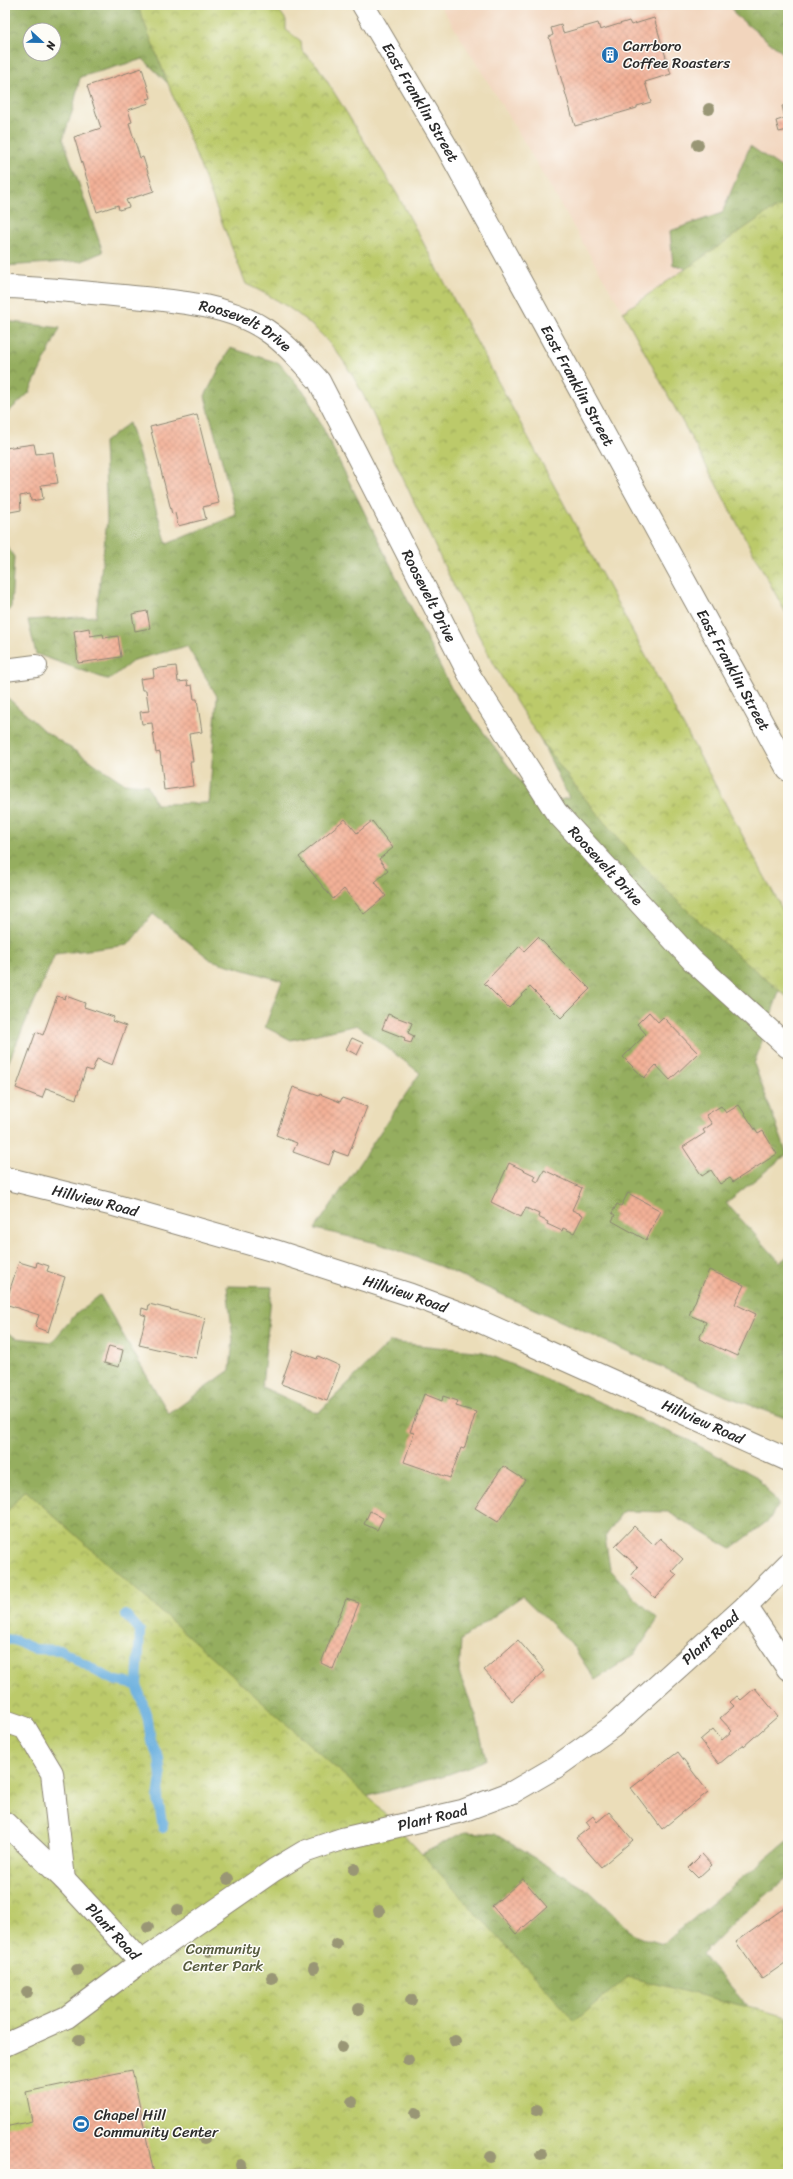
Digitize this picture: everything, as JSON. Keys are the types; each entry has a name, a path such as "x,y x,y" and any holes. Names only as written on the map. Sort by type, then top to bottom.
{"street":[{"name":"East Franklin Street","path":"363,5 448,149 788,770"},
{"name":"Roosevelt Drive","path":"5,287 49,289 173,301 228,312 265,330 286,345 319,381 471,678 556,812 692,960 788,1047"},
{"path":"5,670 36,666"},
{"name":"Hillview Road","path":"5,1178 110,1204 275,1251 411,1295 468,1316 788,1460"},
{"name":"Plant Road","path":"5,1823 64,1879 141,1962 274,1870 304,1852 342,1839 462,1811 513,1792 556,1767 612,1727 746,1606 788,1564"},
{"path":"746,1606 788,1670"},
{"path":"5,1721 25,1728 52,1773 64,1879"},
{"path":"5,2046 67,2017 141,1962"}],"shaded area":[{"path":"440,5 788,5 788,204 768,212 623,312 509,116"}],"green space":[{"path":"5,5 268,5 788,966 754,1064 787,1154 726,1203 780,1262 788,1256 788,1419 726,1396 439,1266 377,1243 315,1229 420,1073 357,1025 291,1040 265,1027 282,981 211,960 153,914 128,945 55,954 5,1070 5,698 8,698 43,730 124,783 147,785 156,804 209,803 217,696 187,646 134,660 109,680 36,654 28,620 96,616 107,520 104,442 129,423 167,544 236,515 205,396 230,348 279,363 307,396 451,688 537,805 569,798 461,575 332,334 216,130 143,59 80,77 73,109 63,139 103,252 81,261 5,266"},
{"path":"110,5 275,5 286,20 286,30 301,41 302,51 317,65 397,194 788,920 788,998 733,952 678,902 635,858 595,811 539,737 518,705 481,640 366,401 347,366 325,338 307,321 278,301 246,284 139,9"},
{"path":"732,5 788,5 788,57 734,14"},
{"path":"750,146 788,172 788,233 715,276 673,265 670,231 722,213"},
{"path":"788,204 788,617 623,312 768,212"},
{"path":"5,321 60,328 29,393 5,415"},
{"path":"5,543 14,557 11,607 5,615"},
{"path":"227,1286 272,1287 262,1387 318,1413 390,1342 483,1352 690,1441 757,1477 778,1504 769,1520 731,1549 668,1512 623,1511 605,1537 610,1569 634,1597 658,1619 635,1654 595,1680 571,1643 522,1596 461,1640 459,1673 476,1716 486,1760 449,1774 332,1806 5,1663 5,1331 16,1338 52,1342 75,1315 100,1295 169,1414 230,1370 233,1339"},
{"name":"Community Center Park","path":"25,1490 376,1804 575,2021 628,1977 788,2017 788,2174 5,2174 5,1514"},
{"path":"465,1832 495,1834 589,1891 636,1936 663,1944 788,1840 788,1877 733,1923 702,1955 772,2034 705,2174 402,1864"}],"building":[{"name":"Carrboro Coffee Roasters","path":"654,18 671,74 645,82 651,102 637,106 637,108 575,126 549,37 553,35 551,28 561,25 563,33 598,23 600,30 629,21 631,25"},
{"path":"142,68 151,98 147,99 149,103 128,110 132,122 129,123 140,158 143,157 154,191 126,200 129,207 119,210 118,205 97,212 74,137 101,128 87,86"},
{"path":"788,105 788,130 779,132 776,121 785,118 782,106"},
{"path":"5,117 9,129 6,129 9,144 5,148"},
{"path":"197,415 219,503 203,507 206,519 178,526 175,513 172,514 150,427"},
{"path":"34,444 36,454 53,452 58,483 41,485 43,499 31,501 30,494 20,496 21,510 5,513 5,448"},
{"path":"147,611 150,628 135,631 132,614"},
{"path":"89,628 90,636 103,634 104,638 118,636 121,657 78,663 74,631"},
{"path":"176,666 178,682 187,681 188,686 192,685 194,699 197,699 202,732 189,734 193,762 190,762 193,786 164,790 160,752 156,753 152,723 142,724 140,712 149,711 146,690 142,690 140,679 154,677 153,669"},
{"path":"345,819 357,833 372,821 393,848 379,859 388,871 375,882 386,896 364,914 344,889 333,899 299,857"},
{"path":"538,937 590,989 561,1018 530,987 509,1008 484,983 520,946 524,951"},
{"path":"57,996 65,999 66,996 85,1003 84,1007 114,1017 112,1021 126,1026 112,1065 97,1059 92,1071 86,1069 76,1099 46,1088 42,1098 16,1088 36,1032 43,1035"},
{"path":"649,1012 658,1022 663,1017 698,1053 670,1080 656,1065 644,1078 623,1057 646,1034 637,1024"},
{"path":"388,1014 412,1023 408,1033 414,1036 411,1043 404,1041 405,1038 382,1029"},
{"path":"352,1038 363,1043 357,1055 346,1049"},
{"path":"293,1087 319,1096 320,1094 340,1102 342,1098 367,1107 348,1156 334,1151 329,1165 293,1152 297,1143 276,1135"},
{"path":"739,1105 758,1134 763,1131 777,1154 733,1182 730,1178 720,1184 711,1170 702,1176 683,1147 705,1133 703,1130 712,1124 706,1115 721,1106 726,1113"},
{"path":"509,1163 536,1176 534,1180 538,1182 544,1170 582,1188 572,1210 583,1215 574,1233 563,1228 562,1231 547,1224 548,1222 538,1217 539,1214 526,1208 521,1217 491,1202"},
{"path":"628,1193 661,1211 646,1240 612,1221 615,1215 612,1213 617,1204 621,1206"},
{"path":"19,1262 36,1267 37,1262 49,1266 47,1271 65,1277 48,1332 35,1327 39,1315 5,1304"},
{"path":"709,1270 744,1285 735,1304 756,1314 737,1356 699,1339 706,1322 689,1315"},
{"path":"149,1304 205,1318 196,1358 139,1345 146,1316 141,1314 142,1308 148,1310"},
{"path":"109,1346 123,1350 119,1367 104,1363"},
{"path":"293,1350 317,1359 318,1356 340,1366 327,1401 281,1384"},
{"path":"424,1394 442,1401 443,1396 458,1401 456,1406 476,1412 464,1449 461,1448 450,1478 404,1462 414,1433 410,1432"},
{"path":"503,1466 525,1480 498,1522 475,1508"},
{"path":"370,1511 383,1518 377,1530 364,1524"},
{"path":"634,1526 654,1545 660,1538 683,1559 672,1571 677,1575 655,1598 631,1576 638,1567 615,1546"},
{"path":"346,1599 359,1603 333,1669 321,1663"},
{"path":"518,1640 545,1671 512,1701 484,1670"},
{"path":"755,1688 778,1716 744,1746 743,1744 719,1764 700,1740 713,1729 722,1740 732,1731 720,1718 734,1706 730,1702 737,1696 741,1700"},
{"path":"678,1752 708,1792 662,1829 631,1788"},
{"path":"609,1812 633,1840 601,1867 576,1838 590,1827 586,1822 593,1816 597,1822"},
{"path":"702,1854 712,1865 698,1878 688,1868"},
{"path":"523,1879 547,1907 516,1934 492,1906"},
{"path":"787,1906 788,1961 762,1979 736,1942"},
{"name":"Chapel Hill Community Center","path":"132,2070 154,2174 5,2174 5,2127 32,2121 26,2092"}],"waterway":[{"path":"126,1615 140,1631 137,1685"},
{"path":"5,1639 14,1640 35,1649 61,1650 103,1675 117,1681 137,1685 148,1720 151,1741 159,1759 161,1777 158,1799 163,1828"}],"place":[{"name":"Carrboro Coffee Roasters","path":"610,55"},
{"name":"Chapel Hill Community Center","path":"81,2124"}]}
